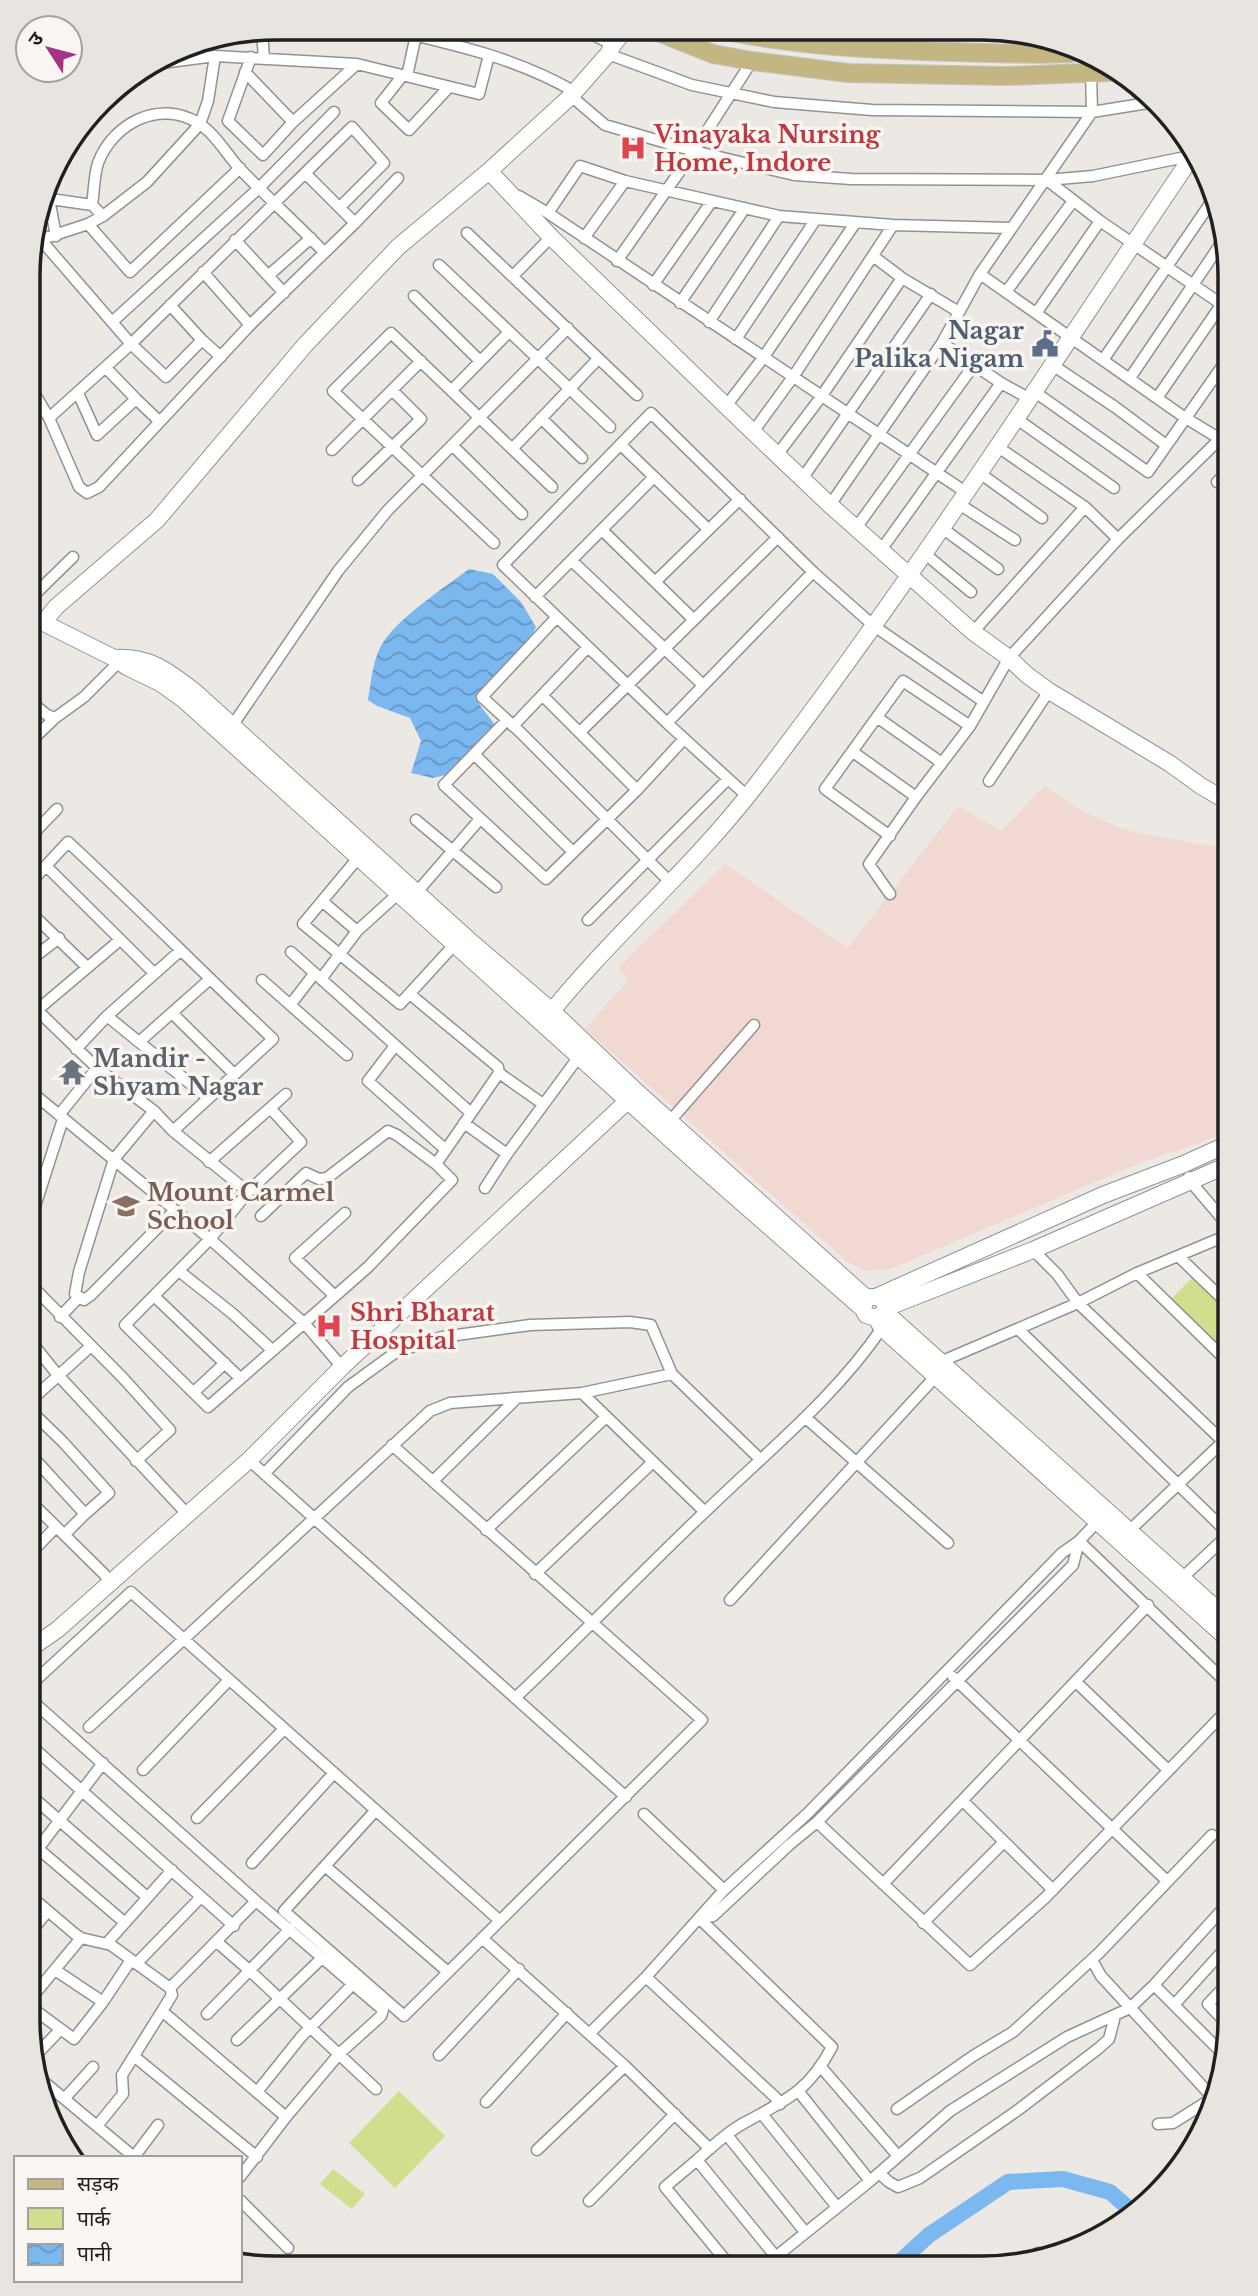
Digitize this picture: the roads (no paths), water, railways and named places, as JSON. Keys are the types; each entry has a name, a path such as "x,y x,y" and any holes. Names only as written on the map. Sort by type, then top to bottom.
{"main road":[{"path":"678,40 713,54 848,73 1007,76 1099,72"},
{"path":"775,40 845,48 1053,52"}],"street":[{"path":"415,40 405,76 381,103 409,130 449,87"},
{"path":"434,40 516,62 545,74 573,94 605,125 694,151 805,176 903,180 1047,180 1093,176 1185,158"},
{"path":"598,40 611,49 692,85 774,102 872,110 1092,112 1143,104"},
{"path":"40,617 56,607 157,520 305,345 398,247 489,171 573,94 618,40"},
{"path":"263,41 264,59"},
{"path":"183,60 215,56 357,64 480,94 489,55"},
{"path":"43,240 103,216 147,182 201,124 208,101 215,56"},
{"path":"251,57 228,121 263,155 293,122 357,64"},
{"path":"617,261 694,151 752,61"},
{"path":"245,72 293,122"},
{"path":"830,505 942,342 980,274 1092,112 1101,73"},
{"path":"112,323 259,188 334,112"},
{"path":"92,205 98,163 123,128 146,115 166,113 185,116 201,124 240,169 324,252"},
{"path":"49,418 131,344 352,127 384,163 340,207"},
{"path":"547,1016 671,883 747,796 874,626 981,474 1188,162"},
{"path":"548,213 580,166 625,181 779,216 893,225 1011,228"},
{"path":"88,224 130,272 240,169"},
{"path":"489,171 551,237 802,479 973,632 1009,657 1027,676 1049,691 1170,763 1218,796"},
{"path":"306,174 355,223"},
{"path":"40,407 49,418 79,487 87,493 99,486 250,326 398,178"},
{"path":"1047,180 1100,221 1218,302"},
{"path":"584,238 625,181"},
{"path":"501,186 548,213 937,473 1015,540"},
{"path":"54,197 92,205 103,216"},
{"path":"653,285 712,201"},
{"path":"1006,292 1073,201"},
{"path":"680,303 745,208"},
{"path":"1103,360 1208,208"},
{"path":"50,210 56,236"},
{"path":"709,321 779,216"},
{"path":"736,339 816,219"},
{"path":"1037,312 1100,221"},
{"path":"726,406 763,358 856,222"},
{"path":"753,432 793,377 893,225"},
{"path":"467,233 638,395"},
{"path":"513,276 551,237"},
{"path":"269,275 311,238"},
{"path":"235,240 284,293"},
{"path":"42,249 131,344 166,377 202,340"},
{"path":"1130,378 1216,250"},
{"path":"873,256 902,278 959,312"},
{"path":"439,265 610,427"},
{"path":"203,272 250,326"},
{"path":"980,274 1184,417 1218,438"},
{"path":"776,454 821,397 902,278"},
{"path":"802,479 931,294"},
{"path":"414,296 480,361"},
{"path":"170,305 221,357"},
{"path":"1157,398 1218,318"},
{"path":"232,726 338,571 388,510 568,328"},
{"path":"494,543 332,391 391,332 552,487"},
{"path":"452,390 509,332"},
{"path":"942,342 1001,383 1032,396 1148,472 1184,417 1218,374"},
{"path":"513,448 598,359"},
{"path":"332,450 421,361"},
{"path":"856,528 910,457 974,365"},
{"path":"1054,366 1166,445"},
{"path":"106,368 159,421"},
{"path":"881,550 1001,383"},
{"path":"358,480 421,419 392,390"},
{"path":"78,393 97,435 136,399"},
{"path":"747,796 503,565 651,413 813,572 874,626 984,702"},
{"path":"541,418 582,458"},
{"path":"1017,419 1114,488"},
{"path":"890,894 869,864 970,726 1009,657 1118,539 1218,441"},
{"path":"621,444 708,529"},
{"path":"453,446 522,514"},
{"path":"998,447 1085,507 1118,539"},
{"path":"981,474 1042,519"},
{"path":"535,597 654,477"},
{"path":"656,581 740,499"},
{"path":"973,632 1085,507"},
{"path":"942,528 998,569"},
{"path":"602,530 693,619"},
{"path":"580,732 778,537"},
{"path":"924,554 971,592"},
{"path":"40,589 73,557"},
{"path":"572,561 703,685"},
{"path":"667,723 813,572"},
{"path":"556,618 482,697 671,883"},
{"path":"40,621 160,683 177,686 232,726 417,892 633,1096 877,1310"},
{"path":"587,647 542,695 444,785 546,879 637,790 684,739"},
{"path":"40,733 55,718 84,697 116,660"},
{"path":"890,836 825,789 902,681 970,726"},
{"path":"177,686 358,858 455,944 547,1016 580,1055 670,1121 938,1369 1103,1517 1217,1629"},
{"path":"989,781 1049,691"},
{"path":"542,695 637,790"},
{"path":"40,709 55,718"},
{"path":"878,718 942,762"},
{"path":"853,752 916,797"},
{"path":"475,755 572,852"},
{"path":"588,920 728,779"},
{"path":"40,827 57,809"},
{"path":"417,892 480,819"},
{"path":"416,820 496,887"},
{"path":"40,872 68,842 273,1038 173,1131"},
{"path":"358,858 303,924 397,1003 403,1003 411,995 455,944"},
{"path":"46,866 154,973"},
{"path":"291,1004 357,932 399,893"},
{"path":"322,901 357,932"},
{"path":"40,921 88,967"},
{"path":"40,952 58,938"},
{"path":"40,1007 120,940"},
{"path":"76,1049 107,1016 180,950"},
{"path":"291,953 507,1154"},
{"path":"139,1042 210,979"},
{"path":"262,980 347,1055"},
{"path":"411,995 498,1067 499,1073 436,1164"},
{"path":"172,1013 234,1074"},
{"path":"107,1016 208,1098"},
{"path":"40,1019 97,1068 154,1111 173,1131 248,1192"},
{"path":"670,1121 754,1025"},
{"path":"394,1047 368,1081 446,1150"},
{"path":"485,1188 580,1055"},
{"path":"40,1189 61,1117 97,1068"},
{"path":"499,1073 543,1104"},
{"path":"209,1162 286,1094"},
{"path":"40,1642 57,1630 249,1460 342,1367 633,1096"},
{"path":"40,1099 210,1239 305,1324 342,1367"},
{"path":"261,1216 306,1173 319,1179 327,1178 388,1130 436,1164 452,1180 368,1267 208,1407 125,1325 210,1239 248,1192 301,1142 271,1109"},
{"path":"154,1111 114,1159 79,1272 75,1294 84,1300 91,1295 174,1211"},
{"path":"515,1698 705,1511 806,1418 867,1351 877,1310 1103,1195 1218,1149"},
{"path":"1184,1164 1191,1182 1217,1213"},
{"path":"877,1310 1032,1250 1217,1170"},
{"path":"335,1296 295,1258 345,1213"},
{"path":"730,1601 938,1369 1137,1273 1217,1239"},
{"path":"1032,1250 1057,1274 1078,1303 1217,1433"},
{"path":"1178,1256 1217,1294"},
{"path":"179,1271 233,1314 272,1350"},
{"path":"1137,1273 1217,1352"},
{"path":"40,1295 123,1378 170,1430 136,1461"},
{"path":"154,1296 240,1378"},
{"path":"60,1317 79,1297"},
{"path":"264,1474 348,1387 396,1352 442,1337 530,1325 630,1322 651,1325 672,1374 760,1459"},
{"path":"1018,1329 1217,1523"},
{"path":"40,1390 90,1347"},
{"path":"40,1353 187,1514"},
{"path":"194,1392 225,1363"},
{"path":"89,1727 430,1411 450,1403 582,1393 672,1374"},
{"path":"582,1393 705,1511"},
{"path":"433,1481 515,1400"},
{"path":"40,1414 109,1493 85,1514 40,1545"},
{"path":"486,1530 606,1417"},
{"path":"806,1418 948,1543"},
{"path":"376,1810 284,1911 404,2017 702,1720 392,1444"},
{"path":"1129,1531 1217,1450"},
{"path":"249,1460 626,1797"},
{"path":"535,1574 653,1462"},
{"path":"40,1465 85,1514"},
{"path":"40,1511 110,1583"},
{"path":"1103,1517 1129,1531 1217,1609"},
{"path":"590,2033 724,1890 808,1814 1062,1553 1079,1541 1103,1517"},
{"path":"1079,1541 1217,1673"},
{"path":"699,1918 713,1916 817,1822 959,1682 1073,1565 1079,1541"},
{"path":"1181,1578 1217,1545"},
{"path":"40,1676 131,1592 499,1920"},
{"path":"883,1884 1148,1605"},
{"path":"947,1672 1167,1881"},
{"path":"143,1770 229,1680"},
{"path":"1076,1682 1168,1770"},
{"path":"40,1708 256,1901 383,2010 383,2013 340,2053 242,2175"},
{"path":"817,1822 970,1965 1053,1890 1217,1720"},
{"path":"197,1818 284,1729"},
{"path":"40,1753 234,1926"},
{"path":"103,1763 40,1850 124,1922"},
{"path":"252,1863 334,1773"},
{"path":"963,1801 1053,1890"},
{"path":"40,1803 147,1897"},
{"path":"644,1814 724,1890"},
{"path":"897,2109 973,2056 1013,2032 1092,1960 1212,1835"},
{"path":"923,1923 1004,1842"},
{"path":"325,1866 448,1972"},
{"path":"107,1943 172,1870"},
{"path":"40,2014 74,2039 134,1962 201,1897"},
{"path":"170,1988 256,1901"},
{"path":"40,1904 81,1938 107,1943 170,1988 172,1995 121,2078 123,2094 97,2126"},
{"path":"40,1921 48,1911"},
{"path":"777,2256 950,2111 1067,2037 1130,2008 1154,1986 1217,1915"},
{"path":"699,1918 832,2047 821,2067 799,2092 742,2123 666,2187 722,2256"},
{"path":"207,2014 290,1929"},
{"path":"40,1989 81,1938"},
{"path":"482,1938 590,2033 710,2148"},
{"path":"216,1942 340,2053 376,2089"},
{"path":"237,2040 322,1958"},
{"path":"1174,2005 1217,1958"},
{"path":"1092,1960 1101,1976 1207,2090"},
{"path":"439,2054 519,1969"},
{"path":"55,1970 103,2003"},
{"path":"646,1976 780,2104"},
{"path":"257,2092 288,2051 353,1984"},
{"path":"1154,1986 1216,2047"},
{"path":"1217,1995 1208,2004 1217,2013"},
{"path":"162,2011 286,2117"},
{"path":"486,2102 567,2013"},
{"path":"799,2092 874,2177 898,2187 920,2178 1018,2110 1099,2048 1109,2039 1115,2016"},
{"path":"42,2049 60,2030"},
{"path":"135,2057 257,2157"},
{"path":"537,2150 625,2066"},
{"path":"65,2098 93,2067"},
{"path":"821,2067 898,2156"},
{"path":"50,2086 133,2156"},
{"path":"1158,2124 1173,2123 1202,2106"},
{"path":"589,2201 675,2114"},
{"path":"762,2114 837,2207"},
{"path":"135,2156 158,2126"},
{"path":"727,2135 805,2232"},
{"path":"697,2160 775,2256"},
{"path":"242,2202 288,2248"}],"water":[{"path":"469,569 493,574 521,602 536,627 525,649 481,693 479,704 496,726 449,774 433,778 411,773 421,741 410,718 368,700 375,662 380,647 401,622"}],"waterway":[{"path":"906,2256 929,2235 1008,2182 1063,2179 1110,2192 1127,2207"}],"place":[{"name":"Vinayaka Nursing Home, Indore","path":"633,148"},
{"name":"Nagar Palika Nigam","path":"1045,344"},
{"name":"Mandir - Shyam Nagar","path":"72,1072"},
{"name":"Mount Carmel School","path":"126,1206"},
{"name":"Shri Bharat Hospital","path":"329,1326"}]}
